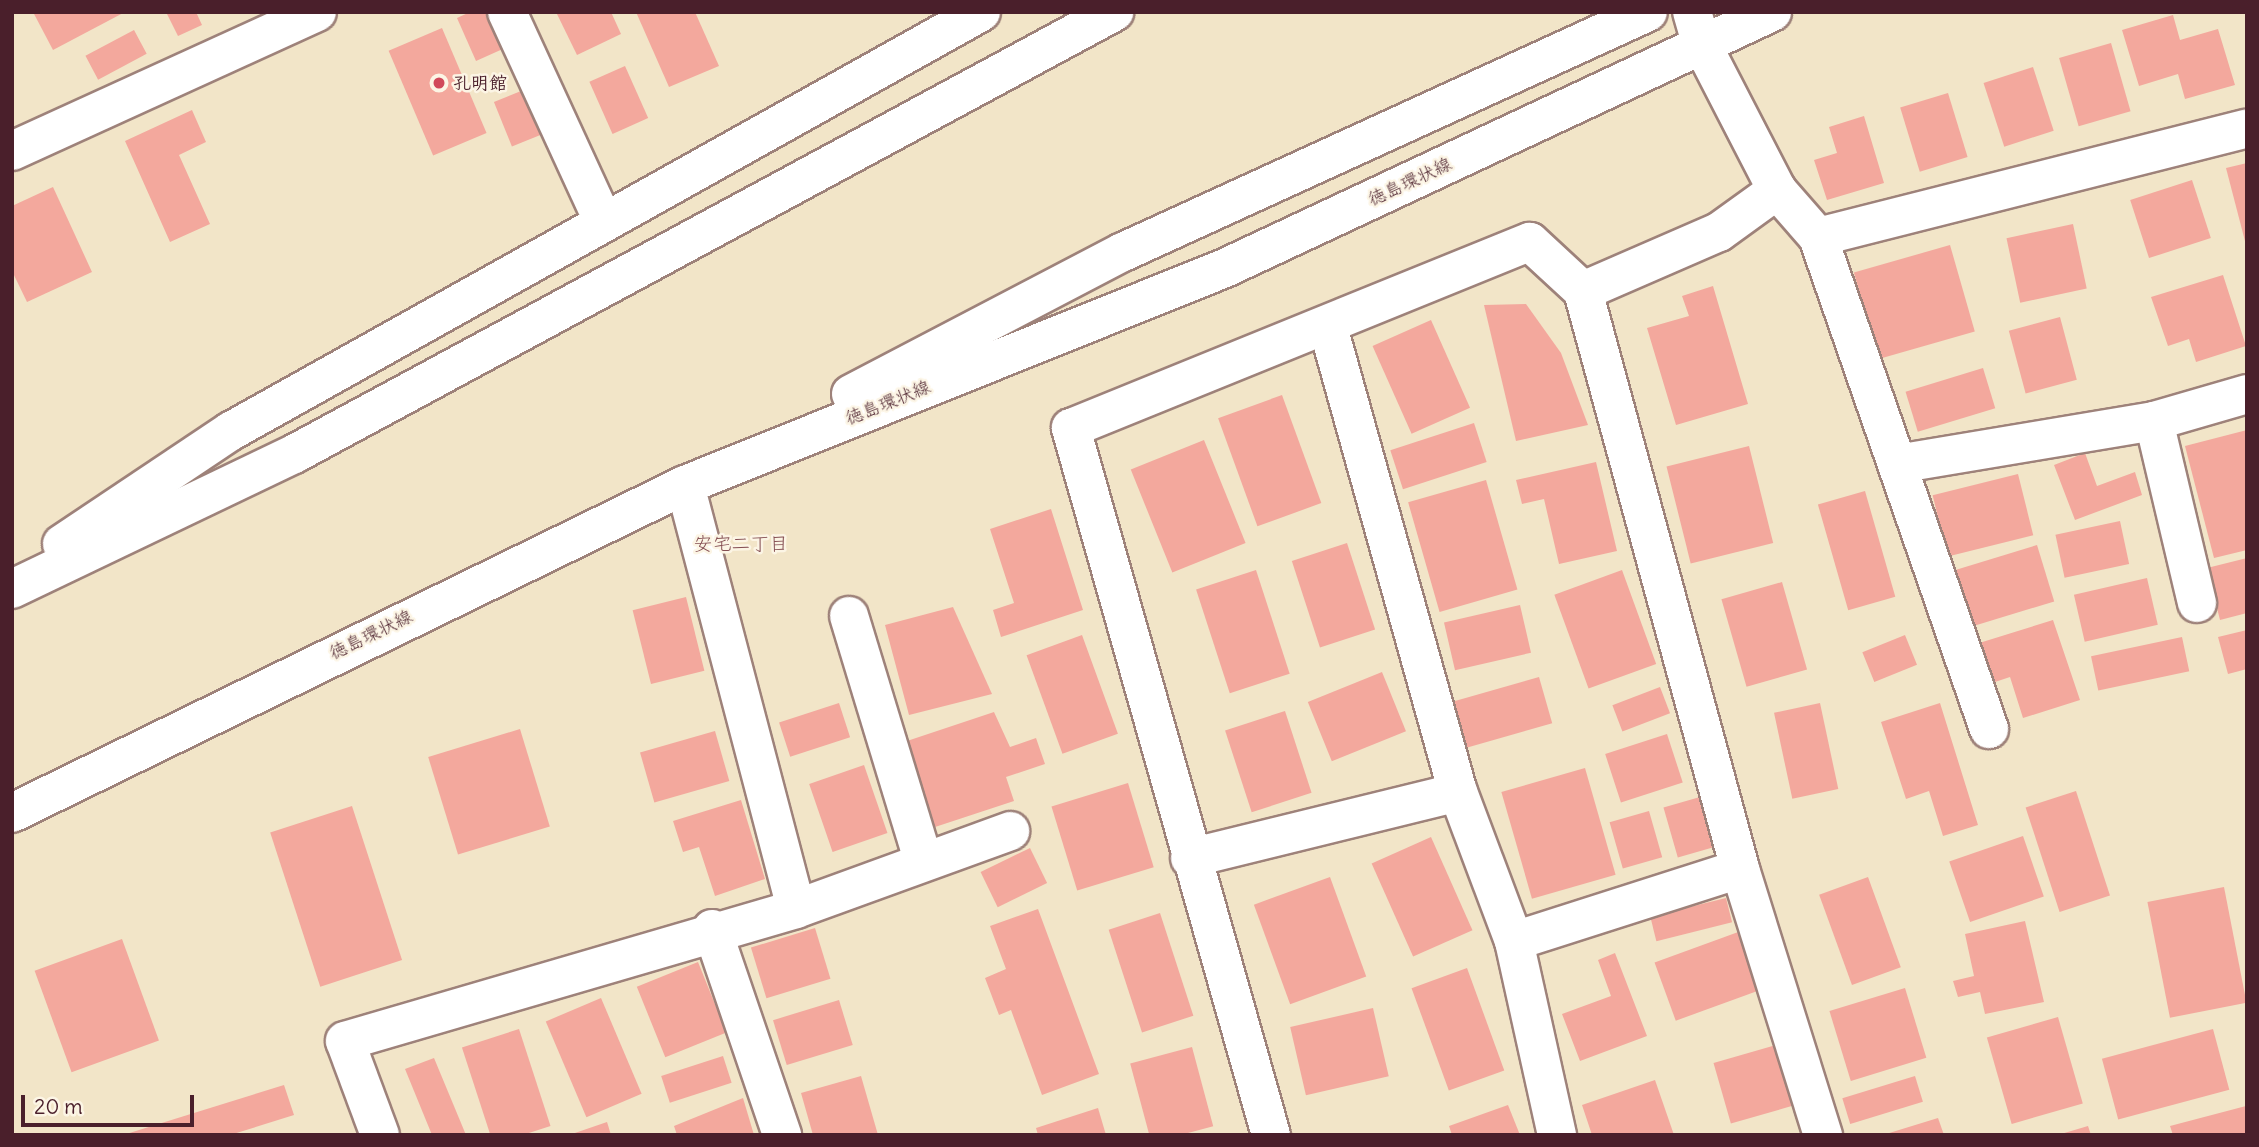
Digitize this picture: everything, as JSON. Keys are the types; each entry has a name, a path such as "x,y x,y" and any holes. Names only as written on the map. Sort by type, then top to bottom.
{"street":[{"path":"12,151 317,12"},
{"path":"507,12 604,221"},
{"path":"12,578 231,431 981,12"},
{"path":"12,589 294,454 1115,12"},
{"path":"796,909 685,485 1111,258 1647,12"},
{"name":"徳島環状線","path":"12,813 685,485 1225,268 1696,27 1772,12"},
{"path":"1696,27 1777,190 1818,237 1989,729"},
{"path":"1818,237 2246,129"},
{"path":"1583,291 1719,232 1777,190"},
{"path":"1270,1135 1071,428 1328,327 1530,242 1583,291 1741,869 1823,1135"},
{"path":"1328,327 1458,792 1514,941 1557,1135"},
{"path":"1897,464 2154,421 2247,394"},
{"path":"2154,421 2197,603"},
{"path":"849,617 923,860"},
{"path":"1190,858 1458,792"},
{"path":"380,1135 345,1041 712,929 796,909 923,860 1010,831"},
{"path":"1514,941 1741,869"},
{"path":"712,929 782,1135"}],"building":[{"path":"33,12 125,12 53,50"},
{"path":"166,12 196,12 202,25 178,36"},
{"path":"470,12 499,12 514,44 476,61 457,18"},
{"path":"556,12 611,12 621,34 577,55"},
{"path":"636,12 695,12 719,66 669,87"},
{"path":"2173,15 2180,40 2218,29 2235,85 2185,99 2178,74 2139,86 2122,30"},
{"path":"442,28 487,133 433,156 389,51"},
{"path":"134,30 147,54 98,80 85,56"},
{"path":"2111,43 2131,111 2079,126 2059,58"},
{"path":"625,66 648,118 613,134 589,82"},
{"path":"2033,67 2054,131 2004,147 1984,83"},
{"path":"531,87 549,132 512,146 494,102"},
{"path":"1948,93 1968,157 1920,172 1900,108"},
{"path":"192,110 206,142 179,155 210,224 170,242 125,141"},
{"path":"1864,116 1884,183 1827,200 1814,160 1837,153 1829,127"},
{"path":"2247,163 2247,244 2246,245 2226,168"},
{"path":"2192,180 2211,238 2149,258 2130,200"},
{"path":"53,187 92,272 27,302 12,271 12,206"},
{"path":"2073,224 2087,289 2020,303 2006,238"},
{"path":"1950,245 1975,332 1879,359 1854,273"},
{"path":"2223,275 2246,346 2196,362 2189,339 2168,346 2151,297"},
{"path":"1713,286 1748,404 1676,425 1647,328 1689,316 1682,296"},
{"path":"1526,304 1561,353 1588,425 1516,441 1484,305"},
{"path":"2060,317 2077,380 2026,394 2009,331"},
{"path":"1431,320 1470,408 1412,434 1373,346"},
{"path":"1983,368 1995,408 1918,432 1906,392"},
{"path":"1282,395 1321,503 1257,526 1218,418"},
{"path":"1474,423 1487,462 1403,489 1390,450"},
{"path":"2247,430 2247,550 2214,558 2185,446"},
{"path":"1204,440 1246,543 1172,573 1131,470"},
{"path":"1749,446 1773,543 1691,564 1667,467"},
{"path":"2085,453 2097,486 2135,472 2142,495 2075,520 2054,465"},
{"path":"1596,462 1617,551 1559,564 1544,499 1522,504 1516,480"},
{"path":"2018,474 2033,535 1948,556 1933,495"},
{"path":"1486,480 1517,590 1440,612 1408,502"},
{"path":"1865,491 1895,597 1848,610 1818,505"},
{"path":"1051,509 1083,610 1001,637 993,610 1014,603 990,529"},
{"path":"2120,521 2129,564 2065,578 2055,535"},
{"path":"1347,543 1375,630 1320,647 1292,561"},
{"path":"2037,545 2054,601 1971,627 1954,570"},
{"path":"2247,558 2247,613 2220,620 2207,568"},
{"path":"1256,570 1290,674 1230,693 1196,589"},
{"path":"1622,570 1656,664 1589,689 1554,595"},
{"path":"2147,578 2158,625 2085,642 2074,595"},
{"path":"1782,582 1807,669 1747,687 1721,599"},
{"path":"686,597 704,671 651,684 633,610"},
{"path":"1520,605 1531,653 1455,670 1444,623"},
{"path":"953,607 992,694 909,715 885,625"},
{"path":"2053,620 2080,700 2023,718 2010,677 1989,684 1976,644"},
{"path":"2247,630 2247,669 2228,674 2218,637"},
{"path":"1082,635 1118,734 1062,754 1027,655"},
{"path":"1905,635 1917,665 1874,682 1862,652"},
{"path":"2182,637 2189,671 2098,691 2091,656"},
{"path":"1382,672 1406,731 1332,761 1308,702"},
{"path":"1539,677 1552,723 1465,748 1452,702"},
{"path":"1660,687 1670,713 1622,731 1612,705"},
{"path":"839,703 850,737 790,757 779,722"},
{"path":"1820,703 1838,789 1792,799 1774,713"},
{"path":"1940,703 1978,825 1943,836 1929,791 1906,799 1881,722"},
{"path":"1285,711 1312,793 1252,812 1225,730"},
{"path":"994,712 1010,747 1036,738 1045,764 1006,777 1014,801 932,828 904,742"},
{"path":"520,729 550,827 458,855 428,757"},
{"path":"715,731 729,781 654,802 640,752"},
{"path":"1667,734 1683,783 1621,803 1605,754"},
{"path":"864,765 887,833 833,852 809,784"},
{"path":"1585,768 1616,875 1532,899 1501,792"},
{"path":"1128,783 1154,867 1077,891 1051,806"},
{"path":"2076,791 2110,896 2060,912 2026,807"},
{"path":"1700,797 1714,847 1678,857 1663,807"},
{"path":"741,800 765,879 715,896 699,847 683,852 673,821"},
{"path":"352,806 402,960 320,987 270,833"},
{"path":"1649,811 1662,857 1623,868 1610,822"},
{"path":"2023,836 2044,897 1970,922 1949,861"},
{"path":"1431,837 1472,930 1413,957 1372,863"},
{"path":"1030,848 1047,883 998,907 981,872"},
{"path":"1330,877 1366,977 1290,1004 1254,905"},
{"path":"1868,877 1901,967 1852,985 1819,895"},
{"path":"2224,887 2247,1003 2170,1018 2147,902"},
{"path":"1726,898 1732,922 1656,941 1650,917"},
{"path":"1038,909 1099,1074 1042,1095 1011,1010 999,1015 985,978 1006,969 990,926"},
{"path":"1160,913 1193,1016 1142,1032 1109,930"},
{"path":"2025,921 2044,1002 1985,1014 1980,992 1958,997 1953,981 1974,976 1965,934"},
{"path":"815,928 830,979 766,998 751,948"},
{"path":"1741,931 1762,989 1676,1021 1655,962"},
{"path":"122,939 159,1040 72,1072 35,971"},
{"path":"1615,953 1647,1036 1580,1061 1562,1014 1611,996 1598,960"},
{"path":"698,962 726,1032 665,1057 637,987"},
{"path":"1467,968 1504,1070 1449,1091 1412,988"},
{"path":"1905,988 1926,1058 1851,1081 1829,1011"},
{"path":"601,998 642,1094 586,1117 546,1021"},
{"path":"839,1000 853,1045 787,1065 773,1020"},
{"path":"1373,1008 1389,1076 1306,1095 1290,1027"},
{"path":"2058,1017 2083,1104 2012,1124 1987,1037"},
{"path":"519,1029 551,1126 523,1135 490,1135 462,1048"},
{"path":"2213,1029 2229,1090 2118,1120 2102,1059"},
{"path":"1776,1045 1793,1106 1731,1123 1714,1063"},
{"path":"1192,1047 1213,1126 1180,1135 1149,1135 1130,1064"},
{"path":"723,1056 732,1083 670,1103 661,1076"},
{"path":"434,1058 466,1135 432,1135 405,1069"},
{"path":"861,1076 878,1135 813,1135 801,1093"},
{"path":"1915,1076 1923,1102 1850,1124 1842,1098"},
{"path":"1655,1080 1674,1135 1592,1135 1582,1105"},
{"path":"284,1085 294,1115 230,1135 123,1135"},
{"path":"743,1098 754,1135 677,1135 674,1126"},
{"path":"1508,1105 1520,1135 1452,1135 1449,1126"},
{"path":"2246,1106 2247,1135 2173,1135 2170,1126"},
{"path":"1098,1108 1106,1135 1038,1135 1036,1128"},
{"path":"1938,1118 1944,1135 1886,1135 1886,1134"},
{"path":"607,1122 611,1135 572,1135 572,1134"},
{"path":"2088,1126 2091,1135 2061,1135 2061,1134"}],"place":[{"name":"孔明館","path":"439,83"}],"district":[{"name":"安宅二丁目","path":"741,544"}]}
